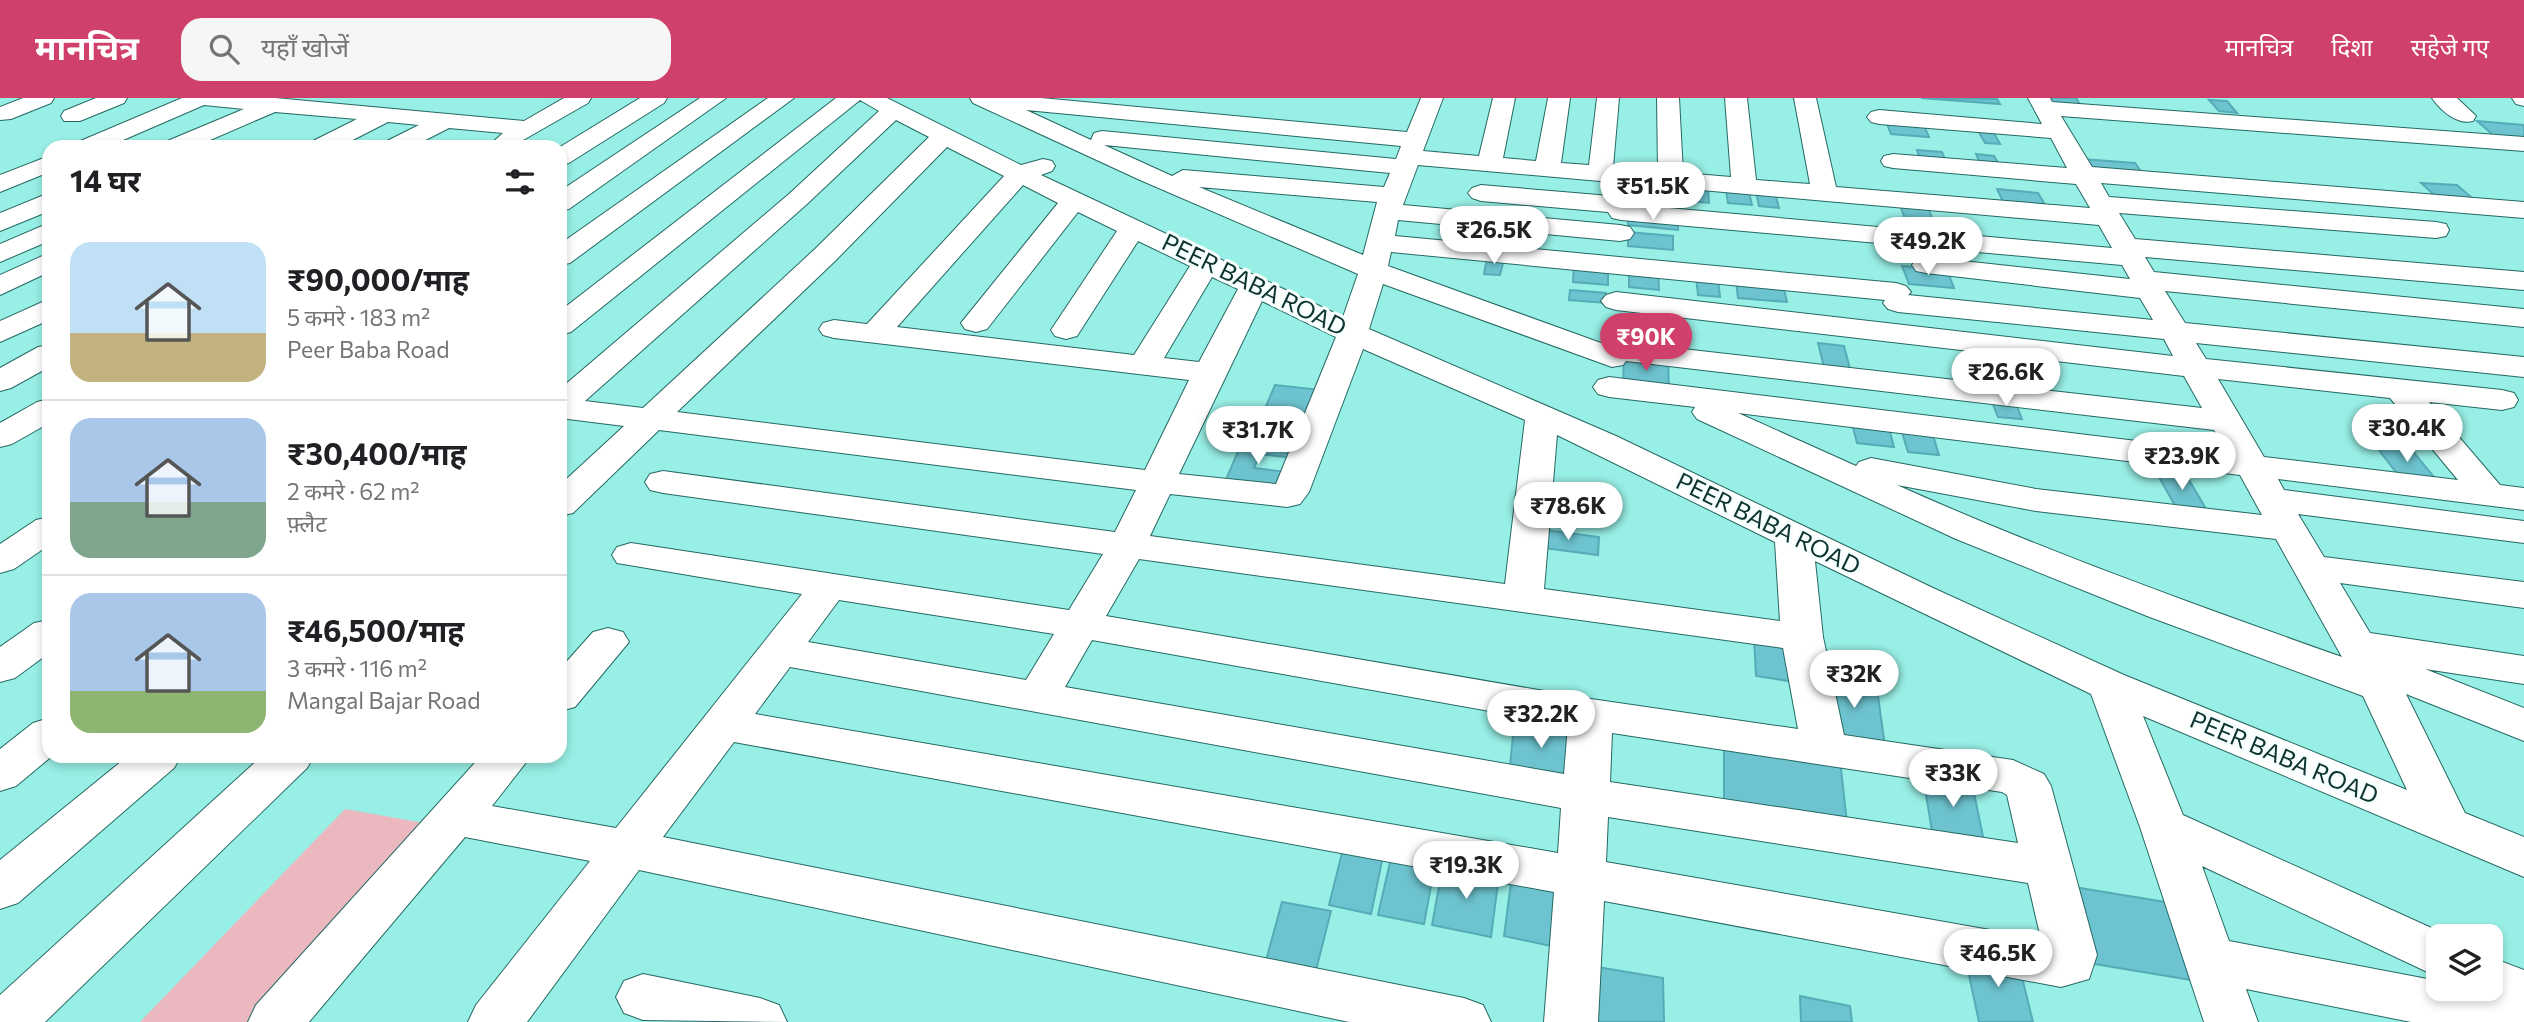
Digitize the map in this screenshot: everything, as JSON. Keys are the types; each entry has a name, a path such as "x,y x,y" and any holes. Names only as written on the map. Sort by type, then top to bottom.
{"street":[{"path":"3,114 43,98"},
{"path":"72,116 116,98"},
{"path":"103,140 201,98 279,101 327,110 528,128"},
{"path":"290,126 351,98"},
{"path":"334,140 418,98"},
{"path":"507,140 580,98"},
{"path":"567,154 656,98"},
{"path":"567,198 715,98"},
{"path":"567,252 783,98"},
{"path":"567,320 850,98"},
{"path":"567,408 1287,496 1292,492 1353,333 1376,256 1432,98"},
{"path":"1489,164 1504,98"},
{"path":"1547,170 1559,98"},
{"path":"1604,443 1619,266 1618,205 1608,98"},
{"path":"1668,98 1671,181"},
{"path":"1736,98 1744,187"},
{"path":"1805,98 1825,193"},
{"path":"2205,98 2243,101"},
{"path":"983,99 1132,105 1267,116 1404,178"},
{"path":"983,99 1097,144 1149,175 1376,256 1969,531 2161,607 2368,664 2524,725"},
{"path":"190,140 279,101"},
{"path":"407,140 476,104"},
{"path":"567,401 798,199 882,104"},
{"name":"PEER BABA ROAD","path":"882,104 1019,174 1353,333 1604,443 1794,537 2109,685 2524,858"},
{"path":"874,334 1019,174 1097,144 1132,105"},
{"path":"2435,106 2465,116 2489,118"},
{"path":"1906,200 1876,108 2524,144"},
{"path":"2050,117 2430,160"},
{"path":"2050,117 2368,664 2447,825"},
{"path":"567,498 825,255 945,135"},
{"path":"1097,144 1618,205 1886,249 2117,231 2404,201 2524,210"},
{"path":"0,161 42,164"},
{"path":"1893,161 2117,231 2524,318"},
{"path":"1149,175 1404,178 1489,164 1547,170 1618,205"},
{"path":"0,185 42,166"},
{"path":"1450,191 1618,205 1671,181 1825,193 1906,200 2117,231 2524,281"},
{"path":"0,185 42,190"},
{"path":"976,323 1074,200"},
{"path":"2404,201 2440,234"},
{"path":"0,223 42,204"},
{"path":"1066,330 1133,228"},
{"path":"2117,231 2524,233"},
{"path":"0,254 42,234"},
{"path":"1886,249 1918,385"},
{"path":"2486,278 2460,253 2524,258"},
{"path":"1376,256 1619,266 2174,331 2524,367"},
{"path":"1143,366 1206,262"},
{"path":"0,286 42,265"},
{"path":"1038,697 1127,546 1209,373 1255,285"},
{"path":"1616,302 1905,333 1946,341 2400,389 2513,412"},
{"path":"0,333 42,312"},
{"path":"834,328 1209,373"},
{"path":"0,340 42,345"},
{"path":"0,381 42,358"},
{"path":"2466,361 2513,412"},
{"path":"1611,365 1918,385 2227,421"},
{"path":"2400,389 2489,495"},
{"path":"1671,395 2524,499"},
{"path":"0,437 42,413"},
{"path":"1524,600 1542,415"},
{"path":"1810,457 2036,500 2524,532"},
{"path":"663,482 1802,637"},
{"path":"0,561 42,533"},
{"path":"1794,537 1802,637 1824,749"},
{"path":"631,555 1080,625 1591,714 2013,777 2028,786 2050,867 2071,955 2070,962 2061,965 724,724"},
{"path":"2310,567 2524,594"},
{"path":"495,1022 829,586"},
{"path":"0,668 42,638"},
{"path":"567,688 608,642"},
{"path":"779,651 1587,796 2050,867"},
{"path":"2368,664 2524,670"},
{"path":"2109,685 2164,827 2231,1022"},
{"path":"1572,1022 1591,714"},
{"path":"0,774 42,742"},
{"path":"0,889 140,763"},
{"path":"8,1022 284,763"},
{"path":"275,1022 502,763"},
{"path":"453,817 628,849 1464,1022"},
{"path":"2164,827 2426,949"},
{"path":"2209,958 2505,1006"},
{"path":"643,997 760,1022"}],"shaded area":[{"path":"345,809 435,825 257,1022 140,1022"}],"building":[{"path":"1921,98 1997,99 2000,104"},
{"path":"2049,98 2076,98 2083,109 2053,107"},
{"path":"2209,100 2227,101 2237,113 2219,111"},
{"path":"1885,119 1922,121 1929,137 1891,134"},
{"path":"2477,121 2524,125 2524,142 2500,141"},
{"path":"1976,127 1991,128 2000,144 1985,143"},
{"path":"1917,150 1942,152 1947,164 1921,161"},
{"path":"1976,154 1994,156 2001,168 1982,167"},
{"path":"2082,159 2135,163 2145,177 2091,173"},
{"path":"2421,183 2457,185 2479,204 2442,202"},
{"path":"1680,186 1708,188 1709,203 1681,200"},
{"path":"1997,189 2038,193 2049,211 2006,208"},
{"path":"1726,190 1749,192 1752,205 1728,203"},
{"path":"1756,192 1775,193 1779,208 1759,206"},
{"path":"1899,202 1927,204 1933,221 1905,219"},
{"path":"1628,214 1678,218 1678,230 1628,225"},
{"path":"1442,219 1470,221 1468,232 1440,230"},
{"path":"1628,232 1673,236 1673,250 1628,246"},
{"path":"1451,233 1481,235 1479,250 1448,248"},
{"path":"1487,258 1504,259 1500,275 1484,274"},
{"path":"1574,266 1608,269 1608,285 1573,282"},
{"path":"1902,266 1947,270 1954,288 1909,284"},
{"path":"1629,271 1658,274 1659,290 1629,287"},
{"path":"1696,277 1718,279 1720,297 1698,295"},
{"path":"1736,281 1783,285 1787,302 1738,298"},
{"path":"1570,290 1606,293 1606,303 1569,300"},
{"path":"1818,343 1844,346 1850,369 1824,367"},
{"path":"1624,354 1668,359 1669,391 1623,386"},
{"path":"1275,385 1321,390 1309,424 1261,418"},
{"path":"1990,397 2014,399 2022,419 1998,417"},
{"path":"1852,424 1889,428 1894,447 1857,443"},
{"path":"1901,429 1932,432 1939,455 1908,452"},
{"path":"1242,442 1297,449 1293,458 1260,454 1254,468 1287,472 1281,489 1225,482"},
{"path":"2375,445 2410,448 2439,483 2402,480"},
{"path":"2156,472 2186,475 2208,512 2177,509"},
{"path":"1538,529 1599,537 1598,555 1536,547"},
{"path":"1754,638 1792,643 1795,682 1756,676"},
{"path":"1824,675 1876,682 1885,746 1831,737"},
{"path":"1515,715 1572,723 1569,785 1509,776"},
{"path":"1724,741 1840,760 1847,823 1724,802"},
{"path":"1922,771 1971,779 1985,846 1933,837"},
{"path":"1343,849 1383,856 1371,914 1329,905"},
{"path":"1391,858 1435,865 1424,924 1378,915"},
{"path":"1443,865 1499,875 1491,937 1432,925"},
{"path":"1512,875 1562,884 1556,947 1504,936"},
{"path":"2074,887 2177,904 2203,982 2095,964"},
{"path":"1282,902 1331,911 1315,974 1265,964"},
{"path":"1964,952 2018,961 2033,1022 1979,1022"},
{"path":"1592,966 1663,978 1664,1022 1590,1022"},
{"path":"1800,996 1850,1006 1852,1022 1801,1022"}]}
